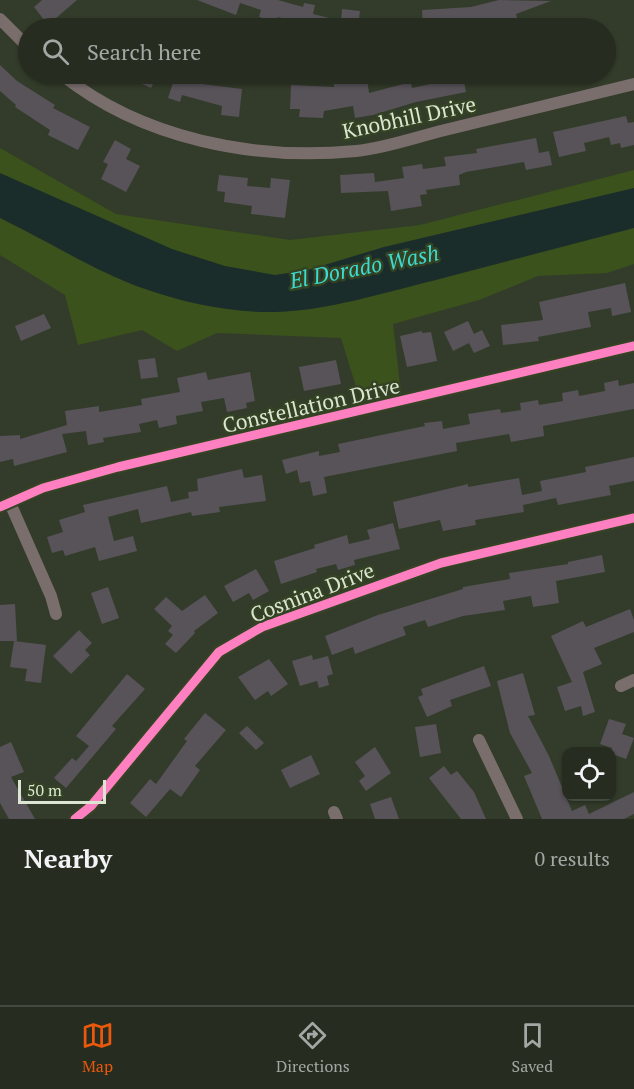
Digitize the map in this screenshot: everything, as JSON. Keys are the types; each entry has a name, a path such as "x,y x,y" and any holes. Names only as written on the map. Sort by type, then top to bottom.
{"street":[{"path":"0,19 18,37"},
{"name":"Knobhill Drive","path":"74,84 140,122 198,140 255,151 312,154 359,151 634,84"},
{"name":"Constellation Drive","path":"5,505 43,488 118,467 634,346"},
{"path":"5,505 51,596 56,614"},
{"name":"Cosnina Drive","path":"75,819 92,806 219,652 262,627 441,563 634,518"},
{"path":"621,686 634,680"},
{"path":"479,740 517,819"}],"green space":[{"path":"0,148 116,214 290,240 420,225 634,170 634,264 607,273 538,276 479,300 393,324 400,385 358,393 341,338 217,333 177,351 142,330 78,345 65,295 0,255"}],"water":[{"name":"El Dorado Wash","path":"0,173 172,249 225,266 275,275 308,270 384,247 634,188 634,228 334,305 295,311 242,311 191,302 142,288 88,264 0,218"}],"building":[{"path":"42,0 77,0 56,18 43,18 34,7"},
{"path":"197,0 278,0 303,7 304,3 315,5 313,14 329,18 263,18 259,17 261,10 240,3 236,15"},
{"path":"499,0 551,1 516,14 517,18 422,18 422,10 471,7"},
{"path":"342,9 360,11 359,18 341,18"},
{"path":"0,65 18,84 22,84 55,105 53,108 90,127 78,150 48,135 50,130 15,107 16,105 0,91"},
{"path":"173,84 202,84 242,89 239,117 221,115 222,106 182,95 180,102 168,98"},
{"path":"334,84 368,84 369,93 403,84 411,84 412,88 431,84 464,84 466,92 355,118 353,106 324,111 323,118 299,117 300,109 290,109 291,85 334,87"},
{"path":"626,116 628,123 634,122 634,145 621,148 620,143 611,145 609,137 584,143 586,151 559,157 553,132"},
{"path":"536,138 539,153 549,151 552,165 526,170 524,162 466,172 459,175 460,185 426,190 427,194 420,195 422,206 391,211 388,191 341,193 340,175 374,173 375,182 404,178 402,167 422,164 423,169 446,166 444,157 477,153 476,149"},
{"path":"115,140 131,149 126,159 140,166 126,192 101,179 108,164 103,162"},
{"path":"219,175 248,178 247,186 270,188 271,178 290,180 285,218 251,214 252,206 224,202 225,192 217,191"},
{"path":"625,283 631,312 612,316 611,308 588,312 591,327 538,337 539,341 503,345 501,325 543,320 539,302"},
{"path":"44,314 51,328 21,341 15,326"},
{"path":"468,321 474,334 482,330 490,346 474,353 469,343 453,351 444,332"},
{"path":"422,331 422,333 431,332 437,361 407,367 400,336"},
{"path":"155,358 158,377 141,379 138,360"},
{"path":"336,360 341,384 304,391 299,367"},
{"path":"206,372 208,380 250,372 255,401 246,403 247,408 227,412 224,398 201,402 203,411 176,416 177,424 159,428 157,420 139,424 141,432 103,438 104,442 88,445 86,431 62,434 67,452 14,466 13,459 0,462 0,436 20,435 20,439 67,425 65,411 99,406 99,412 142,405 141,399 180,392 177,378"},
{"path":"618,380 619,386 634,383 634,409 543,426 544,436 511,442 509,434 456,443 457,451 324,477 327,493 313,496 310,481 300,483 297,470 286,474 282,460 319,451 319,456 340,452 338,444 425,426 424,423 442,421 443,429 470,424 468,414 500,409 501,413 521,410 520,403 538,400 539,405 563,401 562,393 578,390 579,396 605,391 604,383"},
{"path":"634,457 634,481 609,486 611,495 558,505 556,498 523,505 524,512 475,520 476,525 443,531 440,520 399,529 393,502 468,484 468,487 519,478 522,495 542,491 540,481 586,472 585,467"},
{"path":"242,469 244,478 262,475 266,501 219,507 220,512 192,516 191,512 141,523 138,509 108,517 114,541 133,536 137,551 99,561 95,547 65,556 63,550 52,553 47,537 63,532 59,520 85,512 83,505 167,486 171,502 189,498 188,492 198,491 197,479"},
{"path":"393,523 400,549 354,560 355,565 338,570 336,564 316,569 317,572 281,584 274,561 347,535 349,544 370,539 367,530"},
{"path":"602,555 605,572 556,581 559,603 533,607 531,596 503,601 505,610 463,616 428,627 425,620 403,627 406,635 355,654 353,647 332,655 325,636 378,615 463,589 463,587 510,579 509,573 568,564 568,562"},
{"path":"256,569 269,591 253,600 249,593 233,602 224,586"},
{"path":"108,587 119,618 102,624 91,593"},
{"path":"205,595 218,613 194,631 195,633 176,653 165,644 173,635 168,631 172,626 154,609 166,597 182,611"},
{"path":"15,604 17,641 0,641 0,605"},
{"path":"630,609 634,620 634,632 594,648 602,664 583,672 595,712 583,716 581,706 565,711 557,687 572,682 551,636 583,621 586,627"},
{"path":"79,630 92,643 85,650 90,655 71,674 53,656"},
{"path":"14,641 46,645 41,683 25,681 27,669 10,667"},
{"path":"312,655 313,660 328,656 333,674 327,676 329,685 319,688 317,681 300,686 292,661"},
{"path":"269,659 288,684 271,696 268,691 255,700 238,677"},
{"path":"484,666 491,686 450,700 452,706 427,717 418,697 423,695 421,689"},
{"path":"523,673 535,715 528,716 562,787 562,801 568,801 572,811 585,805 589,814 634,792 634,814 624,819 542,819 524,776 532,773 510,733 497,681"},
{"path":"127,674 145,689 112,726 116,729 66,788 54,778 72,758 76,761 89,746 76,736"},
{"path":"205,713 226,730 195,766 200,770 181,797 170,789 146,817 130,803 150,779 156,784 187,741 184,739"},
{"path":"609,719 626,724 622,734 634,738 626,759 616,755 616,747 600,744"},
{"path":"436,724 441,753 420,757 415,727"},
{"path":"247,726 264,743 256,750 239,733"},
{"path":"11,742 24,772 11,777 35,819 9,819 0,803 0,747"},
{"path":"375,747 391,773 366,791 359,781 365,776 355,762"},
{"path":"311,755 320,774 290,788 281,770"},
{"path":"444,766 451,775 457,771 474,792 486,819 461,819 429,778"},
{"path":"391,797 399,819 375,819 370,804"}],"cycle path":[{"path":"0,507 43,488 118,467 634,346"},
{"path":"75,819 91,806 219,652 262,627 441,563 634,518"}]}
